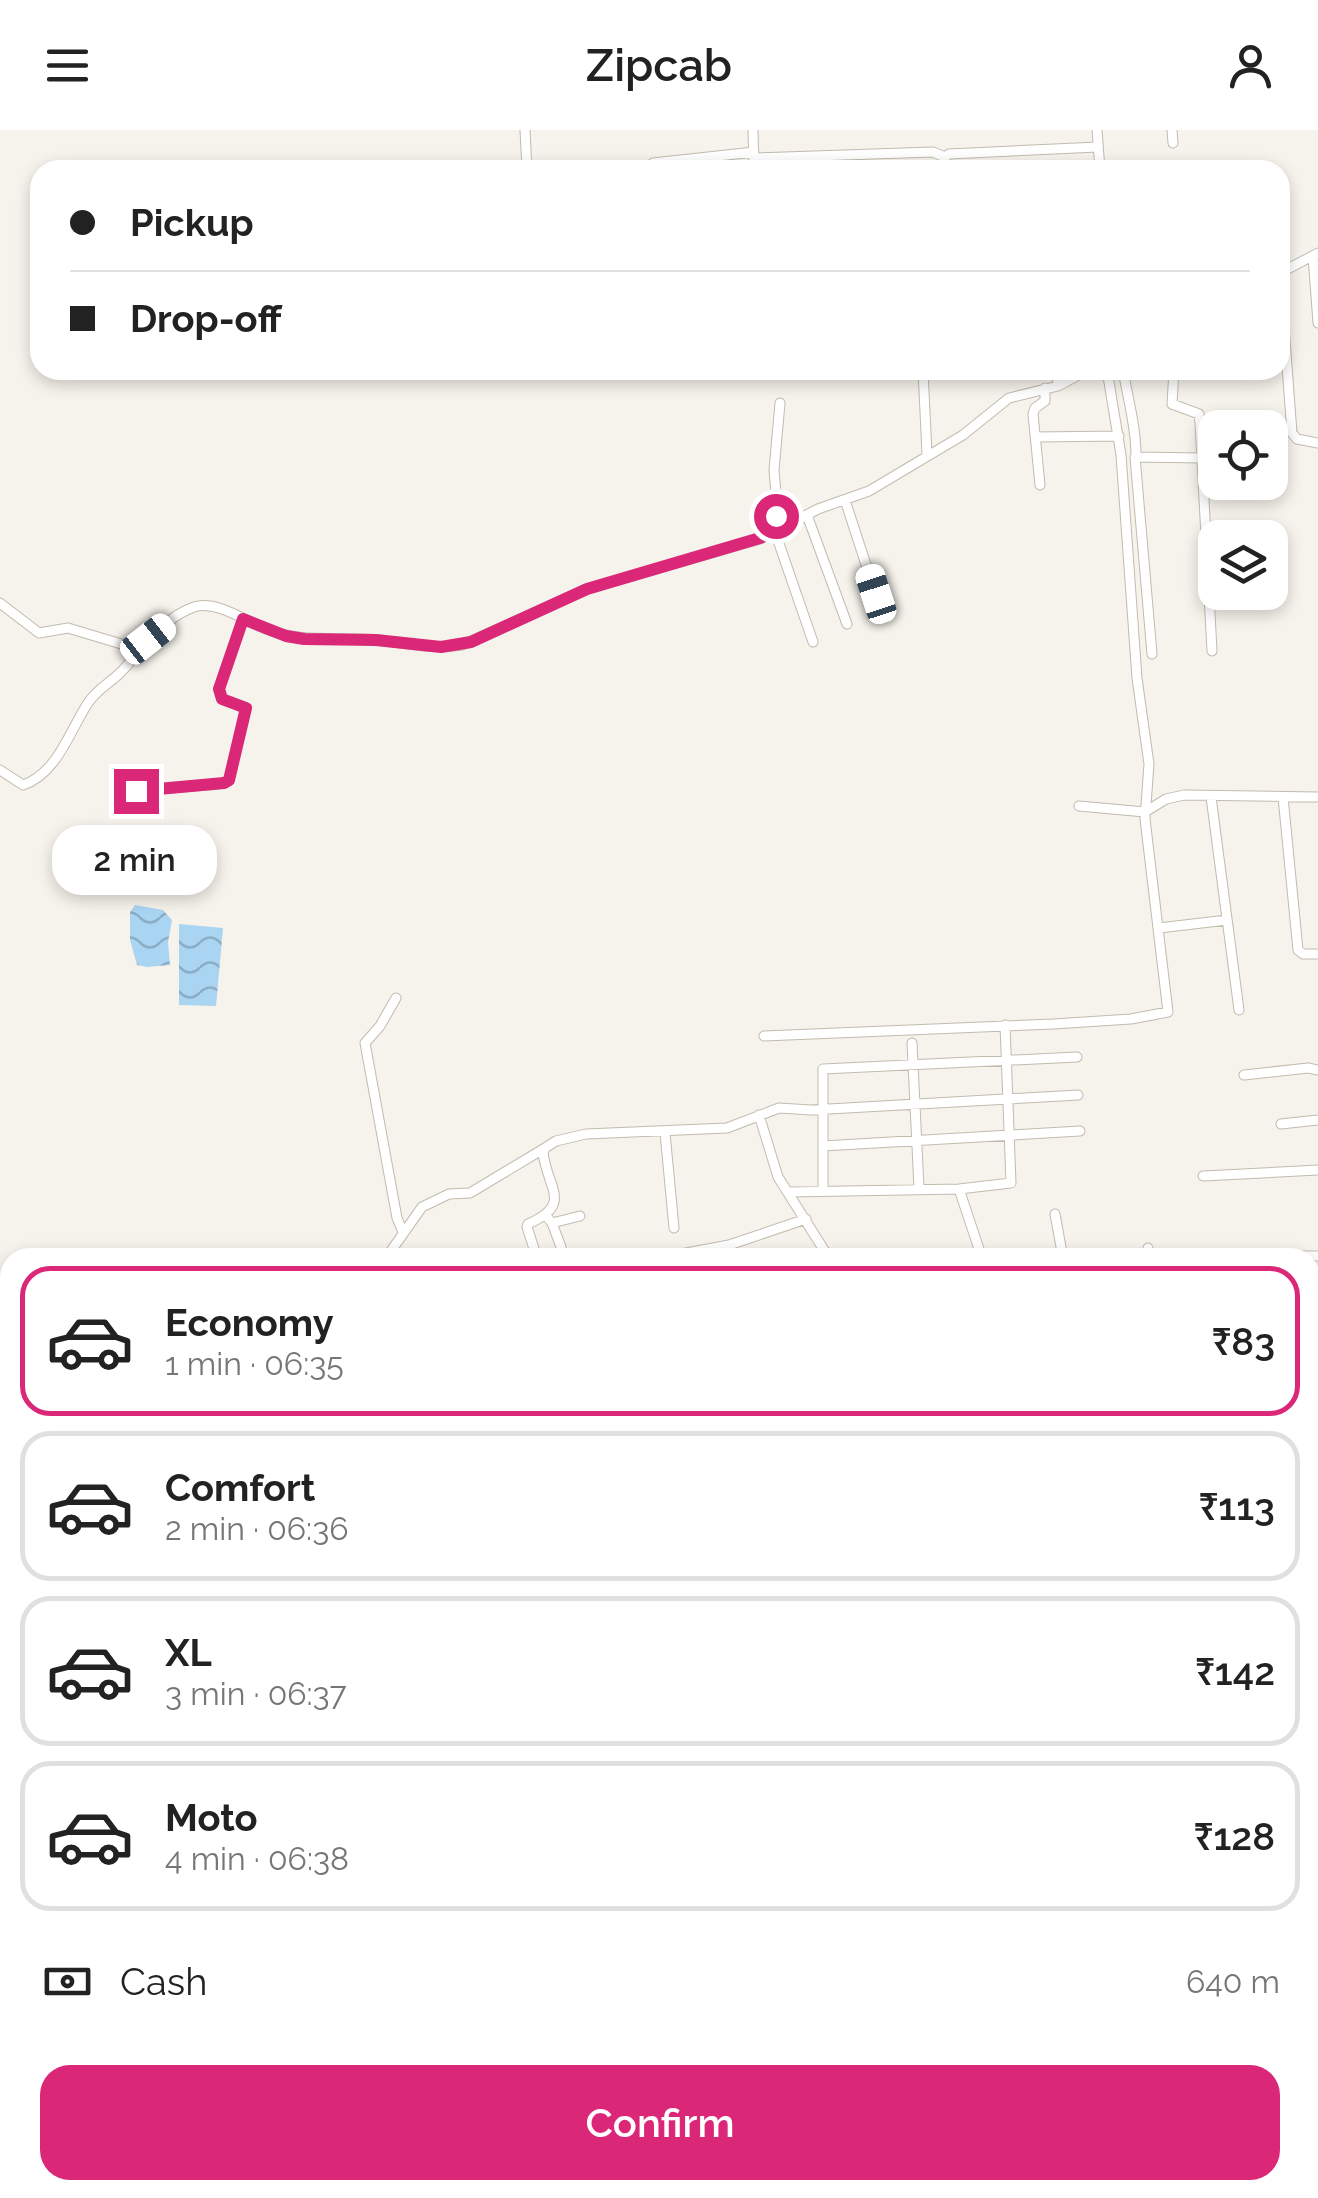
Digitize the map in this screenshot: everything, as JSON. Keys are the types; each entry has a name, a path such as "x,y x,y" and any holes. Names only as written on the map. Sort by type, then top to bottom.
{"street":[{"path":"524,130 526,160"},
{"path":"753,130 754,160"},
{"path":"1097,130 1099,160"},
{"path":"1172,130 1173,143"},
{"path":"691,160 937,152 945,158 1098,146"},
{"path":"1290,268 1316,254 1318,322"},
{"path":"923,380 927,454"},
{"path":"1058,380 1058,386"},
{"path":"0,770 23,785 39,776 61,750 93,696 138,649 190,608 211,606 286,636 304,639 453,647 587,589 777,527 869,491 963,435 1009,398 1069,380"},
{"path":"764,1036 1131,1019 1168,1012 1146,812 1148,764 1119,436 1109,380"},
{"path":"1124,380 1130,421 1136,433 1152,654"},
{"path":"1173,380 1172,404 1198,414"},
{"path":"1288,380 1292,433 1318,443"},
{"path":"1040,485 1034,410 1045,401 1045,388"},
{"path":"780,404 774,470 777,527 813,642"},
{"path":"1036,438 1119,436"},
{"path":"1136,455 1198,458"},
{"path":"844,500 883,617"},
{"path":"1204,500 1212,650"},
{"path":"808,515 847,624"},
{"path":"0,603 39,633 68,628 138,649"},
{"path":"136,791 229,780 246,708 222,699 219,689 243,619"},
{"path":"0,785 10,778"},
{"path":"1079,806 1146,812 1166,799 1184,795 1318,796"},
{"path":"1283,797 1298,950 1302,954 1318,954"},
{"path":"1211,798 1239,1010"},
{"path":"1159,928 1243,924"},
{"path":"396,998 380,1026 364,1043 402,1232"},
{"path":"790,1192 959,1190 1011,1184 1005,1025"},
{"path":"912,1043 919,1188"},
{"path":"823,1191 824,1070 1077,1057"},
{"path":"1244,1075 1318,1070"},
{"path":"394,1248 422,1207 449,1194 470,1193 556,1140 586,1134 740,1126 779,1108 1078,1095"},
{"path":"759,1115 778,1176 824,1248"},
{"path":"1281,1124 1318,1120"},
{"path":"823,1146 1080,1131"},
{"path":"666,1132 674,1228"},
{"path":"545,1148 555,1202 550,1220 561,1247"},
{"path":"1203,1176 1318,1170"},
{"path":"959,1190 979,1248"},
{"path":"1055,1214 1061,1248"},
{"path":"534,1248 528,1224 580,1216"},
{"path":"717,1248 806,1218"}],"water":[{"path":"135,905 163,910 172,920 168,942 170,965 137,965 130,940 130,912"},
{"path":"179,924 223,928 216,1006 179,1005"}],"route":[{"path":"136,791 229,780 246,708 222,699 219,689 243,619 266,630 304,639 453,647 587,589 760,538 778,530 776,516"}]}
